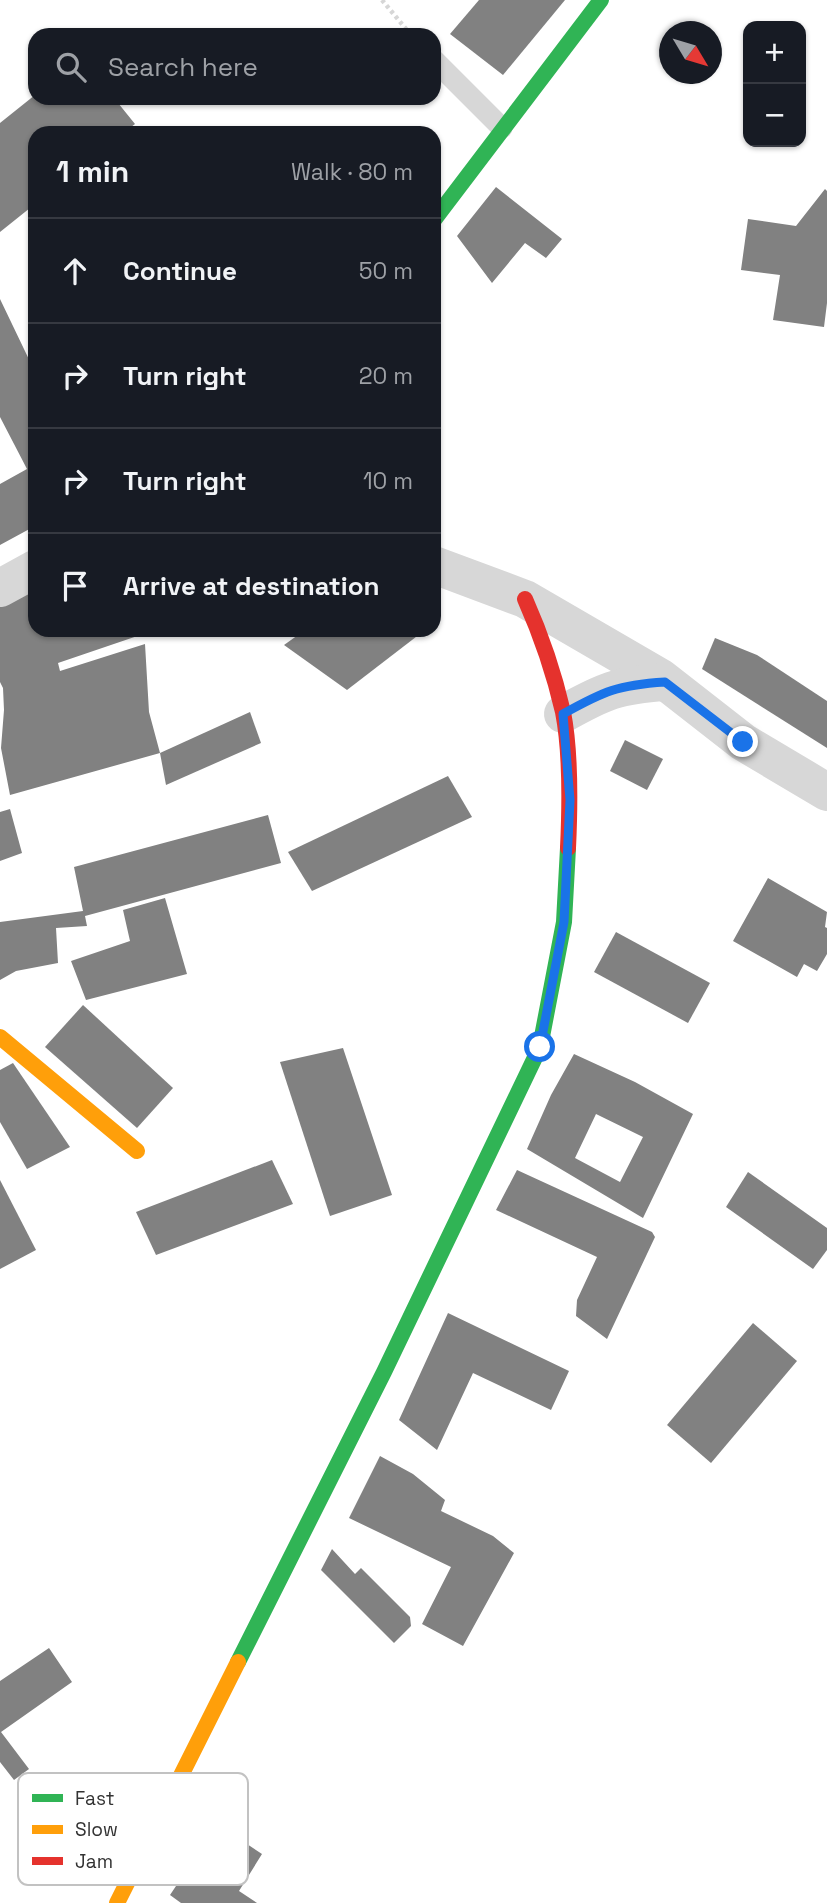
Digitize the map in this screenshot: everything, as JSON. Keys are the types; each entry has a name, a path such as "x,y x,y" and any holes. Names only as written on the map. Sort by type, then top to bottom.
{"street":[{"path":"441,211 601,0"},
{"path":"441,568 526,599 665,682 743,742 827,792"},
{"path":"0,588 28,573"},
{"path":"182,1773 378,1384 540,1047 564,922 570,800 563,714 542,638 526,599"},
{"path":"563,714 599,693 627,685 665,682"},
{"path":"0,1037 137,1151"},
{"path":"117,1903 126,1885"}],"lane":[{"path":"441,67 502,128"}],"path":[{"path":"383,0 405,28"}],"building":[{"path":"479,0 565,0 503,75 450,34"},
{"path":"28,101 28,105 120,105 135,124 28,126 28,210 0,232 0,123"},
{"path":"496,187 562,239 546,258 525,243 492,283 457,236"},
{"path":"825,189 827,303 824,327 773,320 780,275 741,270 748,219 796,226"},
{"path":"0,299 28,357 28,530 0,545 0,484 27,469 0,417"},
{"path":"28,591 28,637 134,637 58,663 60,671 145,644 149,712 160,753 10,795 1,748 4,710 3,688 0,682 0,605"},
{"path":"295,637 416,637 347,690 284,645"},
{"path":"715,638 757,655 827,701 827,748 702,669"},
{"path":"250,712 261,743 166,785 160,753"},
{"path":"625,740 663,759 647,790 610,771"},
{"path":"448,776 472,817 312,891 288,852"},
{"path":"10,809 22,853 0,861 0,812"},
{"path":"268,815 281,863 85,916 87,926 56,928 58,963 16,971 0,980 0,922 83,911 74,867"},
{"path":"768,878 827,912 827,954 817,971 804,964 797,977 733,941"},
{"path":"165,898 187,974 86,1000 71,961 130,941 123,910"},
{"path":"616,932 710,983 688,1023 594,972"},
{"path":"83,1005 173,1088 137,1128 45,1047"},
{"path":"343,1048 392,1195 330,1216 280,1062"},
{"path":"574,1054 635,1082 693,1114 643,1218 527,1149 551,1095","holes":["596,1114 643,1137 620,1182 575,1158"]},
{"path":"13,1063 70,1147 27,1169 0,1122 0,1070"},
{"path":"272,1160 293,1204 156,1255 136,1212"},
{"path":"517,1170 652,1232 655,1237 607,1339 576,1316 577,1300 597,1257 496,1210"},
{"path":"748,1172 827,1228 827,1250 813,1269 726,1207"},
{"path":"0,1180 36,1250 0,1269"},
{"path":"448,1313 569,1371 551,1410 473,1373 437,1450 399,1420"},
{"path":"753,1323 797,1361 711,1463 667,1425"},
{"path":"380,1456 413,1474 445,1500 441,1511 493,1536 514,1553 463,1646 422,1624 451,1567 349,1518"},
{"path":"332,1549 355,1574 361,1568 410,1617 411,1626 394,1643 321,1570"},
{"path":"49,1648 72,1682 1,1732 29,1769 18,1773 14,1780 0,1762 0,1681"},
{"path":"248,1845 262,1854 248,1877"},
{"path":"177,1885 243,1885 239,1891 257,1903 181,1903 170,1895"}],"traffic: fast":[{"path":"441,211 601,0"},
{"path":"238,1662 384,1372 540,1047 564,922 568,848"}],"traffic: slow":[{"path":"0,1037 137,1151"},
{"path":"182,1773 238,1662"},
{"path":"117,1903 126,1885"}],"traffic: jam":[{"path":"525,599 547,654 566,728 569,762 568,848"}],"route":[{"path":"540,1047 564,922 570,800 563,714 599,693 627,685 665,682 743,742"}]}
